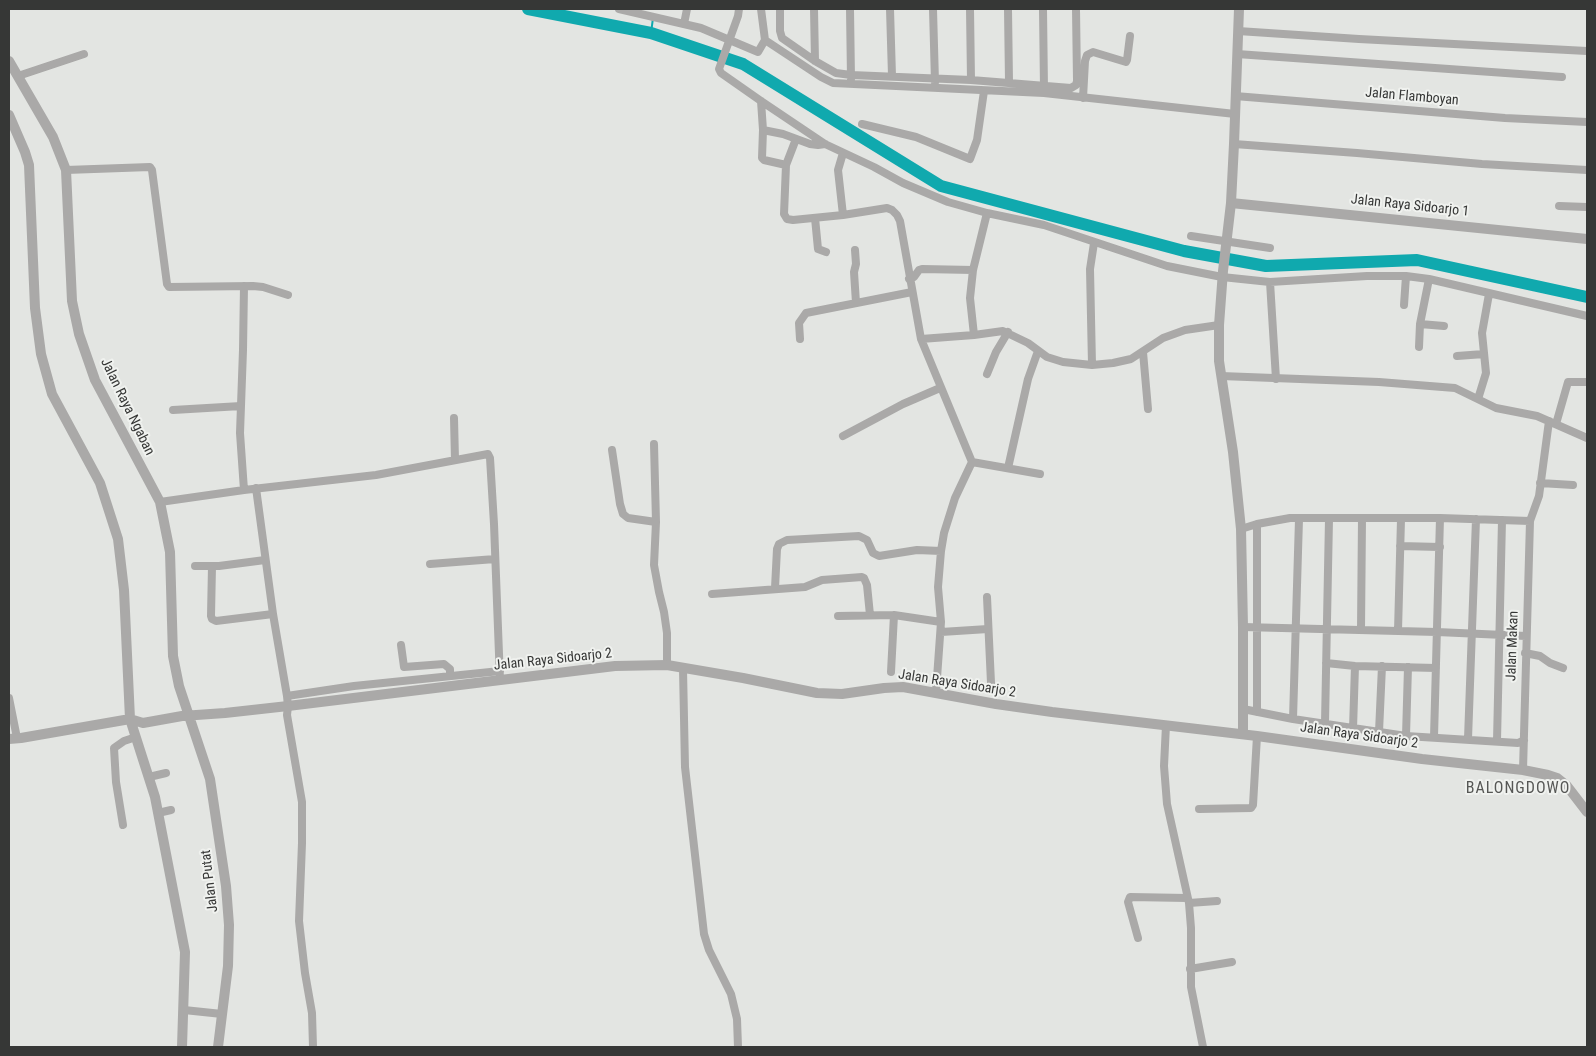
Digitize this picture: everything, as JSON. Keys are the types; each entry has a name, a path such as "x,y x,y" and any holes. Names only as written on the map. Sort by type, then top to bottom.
{"street":[{"path":"619,9 645,13 700,28 728,43 758,52 765,40 761,9"},
{"path":"684,24 687,9"},
{"path":"739,9 719,69 721,73 760,102 825,144 874,167 903,184 948,202 987,213 1044,225 1167,266 1270,282 1367,276 1406,276 1429,279 1587,316"},
{"path":"778,48 782,38 780,31 780,9"},
{"path":"814,9 815,61"},
{"path":"850,9 851,79"},
{"path":"890,9 892,76"},
{"path":"933,9 935,88"},
{"path":"970,9 971,80"},
{"path":"1008,9 1009,82"},
{"path":"1043,9 1044,89"},
{"path":"782,38 833,72 851,79 935,88 984,90 1074,88 1076,85 1076,9"},
{"path":"1239,9 1231,202 1219,325 1221,376 1233,452 1241,528 1243,729"},
{"path":"1238,31 1359,40 1587,51"},
{"path":"1083,98 1087,55 1093,52 1126,62 1130,36"},
{"path":"765,40 828,82 892,76 1009,82 1083,98 1235,114"},
{"path":"18,76 84,54"},
{"path":"1237,54 1562,77"},
{"name":"Jalan Raya Ngaban","path":"9,61 53,136 66,170 70,280 72,302 79,334 95,380 160,502 170,552 173,656 182,716"},
{"path":"862,124 916,137 970,159 977,140 984,90"},
{"name":"Jalan Flamboyan","path":"1235,96 1505,118 1587,122"},
{"path":"760,102 763,130 763,159 786,166"},
{"path":"9,115 29,165 35,308 41,354 52,394 100,483 118,539 124,590 130,719 136,737 158,775 185,952 182,1047"},
{"path":"763,130 783,134 814,145 825,144"},
{"path":"796,139 786,166 784,216 790,220 843,215 887,208 898,215 921,339 972,462 955,498 944,533 941,551 938,588 941,632 937,688"},
{"path":"1234,144 1482,164 1587,170"},
{"path":"843,153 838,170 843,215"},
{"path":"66,170 150,167 152,170 167,284 169,287 263,287 288,295"},
{"name":"Jalan Raya Sidoarjo 1","path":"1231,202 1587,239"},
{"path":"1559,206 1587,207"},
{"path":"974,335 970,298 973,270 987,213"},
{"path":"815,218 818,249 826,252"},
{"path":"1190,236 1226,243 1270,248"},
{"path":"1092,365 1090,269 1094,243"},
{"path":"855,250 856,304"},
{"path":"909,279 914,278 919,270 922,269 973,270"},
{"path":"1404,305 1406,276"},
{"path":"1419,347 1420,324 1429,279"},
{"path":"1270,282 1276,378"},
{"path":"244,286 240,433 244,490"},
{"path":"800,339 799,323 806,313 912,292"},
{"path":"1478,399 1486,373 1482,324 1489,294"},
{"path":"1420,324 1444,326"},
{"path":"921,339 1006,331 1028,343 1047,357 1063,362 1092,365 1131,359 1163,338 1185,330 1219,325"},
{"path":"987,374 1006,331"},
{"path":"1008,468 1028,379 1038,351"},
{"path":"1143,352 1148,409"},
{"path":"1457,356 1484,354"},
{"path":"1221,376 1379,382 1455,388 1496,408 1537,416 1587,438"},
{"name":"Jalan Makan","path":"1523,764 1530,521 1538,500 1552,422 1567,383 1570,381 1587,382"},
{"path":"843,436 903,404 940,388"},
{"path":"174,410 241,406"},
{"path":"454,418 455,460"},
{"path":"654,444 656,522 654,565 667,633 667,661"},
{"path":"612,450 623,514 628,518 656,522"},
{"path":"160,502 256,488 376,475 484,454 489,455 500,675 450,676 354,686 288,701"},
{"path":"972,462 1040,474"},
{"path":"1540,483 1573,485"},
{"path":"256,488 273,614 288,701 287,715 302,802 298,921 311,1006 313,1047"},
{"path":"1241,528 1290,518 1440,518 1530,521"},
{"path":"1361,630 1362,518"},
{"path":"1434,737 1440,518"},
{"path":"1293,719 1299,519"},
{"path":"1325,723 1329,519"},
{"path":"1398,631 1401,519"},
{"path":"1468,739 1476,519"},
{"path":"1496,741 1502,520"},
{"path":"1257,524 1257,712"},
{"path":"776,588 777,549 779,544 787,540 859,536 867,540 873,553 880,556 917,550 941,551"},
{"path":"1400,546 1440,547"},
{"path":"430,564 494,559"},
{"path":"194,566 212,566 265,560"},
{"path":"212,566 211,616 214,620 273,614"},
{"path":"712,594 805,587 822,580 862,577 867,585 870,615"},
{"path":"987,597 991,683"},
{"path":"838,616 894,615 941,622"},
{"path":"891,672 894,615"},
{"path":"1243,627 1526,636"},
{"path":"941,632 988,629"},
{"path":"401,645 404,667 444,664 450,669 450,676"},
{"path":"1526,653 1540,656 1550,663 1563,668"},
{"name":"Jalan Raya Sidoarjo 2","path":"13,739 130,719 143,723 288,701 500,675 667,661 683,669 829,694 903,687 937,688 1005,706 1166,725 1243,729 1257,736 1422,759 1523,764 1557,778 1567,786 1587,812"},
{"path":"1326,663 1355,666 1436,668"},
{"path":"1353,729 1355,666"},
{"path":"1379,732 1382,666"},
{"path":"1406,736 1408,667"},
{"path":"683,669 685,767 704,934 709,950 731,994 737,1019 738,1047"},
{"path":"9,698 13,739"},
{"path":"1243,709 1353,729 1406,736 1518,743 1524,740"},
{"name":"Jalan Putat","path":"182,716 210,779 226,886 229,949 218,1013 218,1047"},
{"path":"1166,725 1164,766 1166,804 1188,901 1191,928 1191,987 1203,1047"},
{"path":"1198,809 1251,808 1253,805 1257,736"},
{"path":"123,825 116,782 114,748 124,741 136,737"},
{"path":"1138,938 1128,902 1130,897 1217,901"},
{"path":"1190,968 1232,962"},
{"path":"184,1010 218,1013"}],"waterway":[{"path":"528,9 651,33 743,64 941,186 1184,251 1266,266 1417,260 1587,297"},
{"path":"651,33 653,18"}],"district":[{"name":"BALONGDOWO","path":"1518,789"}]}
